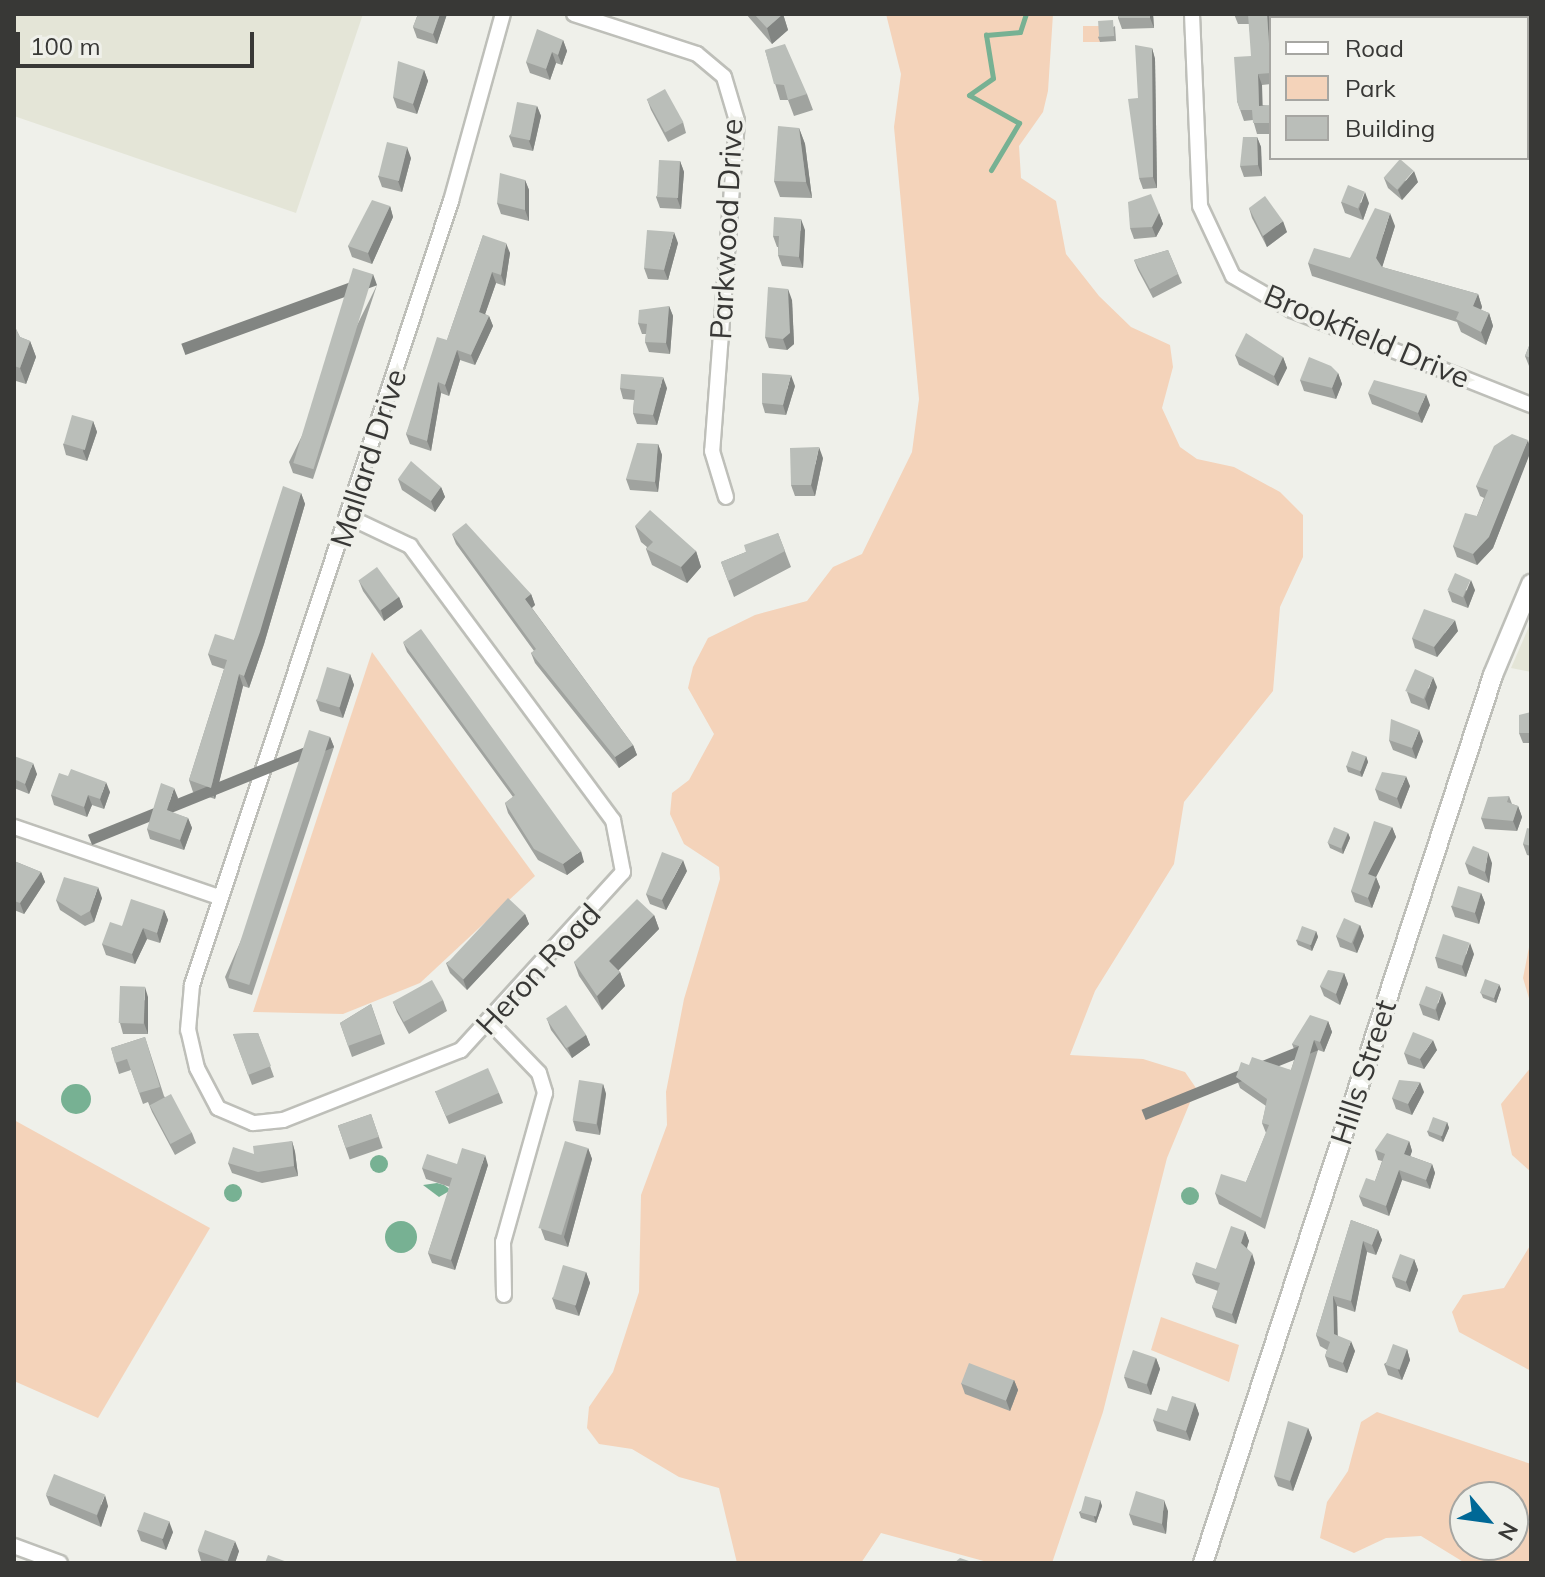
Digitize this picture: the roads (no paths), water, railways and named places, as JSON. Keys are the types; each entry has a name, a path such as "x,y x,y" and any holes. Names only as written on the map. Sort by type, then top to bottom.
{"street":[{"name":"Mallard Drive","path":"218,897 349,517 503,14"},
{"name":"Parkwood Drive","path":"574,14 697,54 724,77 737,121 712,451 726,497"},
{"name":"Brookfield Drive","path":"1192,14 1200,206 1233,276 1292,310 1531,405"},
{"name":"Heron Road","path":"218,897 192,985 188,1030 197,1068 218,1108 235,1117 283,1120 445,1061 489,1021 611,891 623,872 624,849 613,820 410,546 349,517"},
{"name":"Hills Street","path":"1203,1563 1489,686 1531,584"},
{"path":"14,827 218,897"},
{"path":"489,1021 539,1073 545,1093 503,1242 504,1295"},
{"path":"14,1546 60,1563"}],"waterway":[{"path":"991,170 1019,123 969,95 993,78 986,35 1020,32 1026,14"}]}
